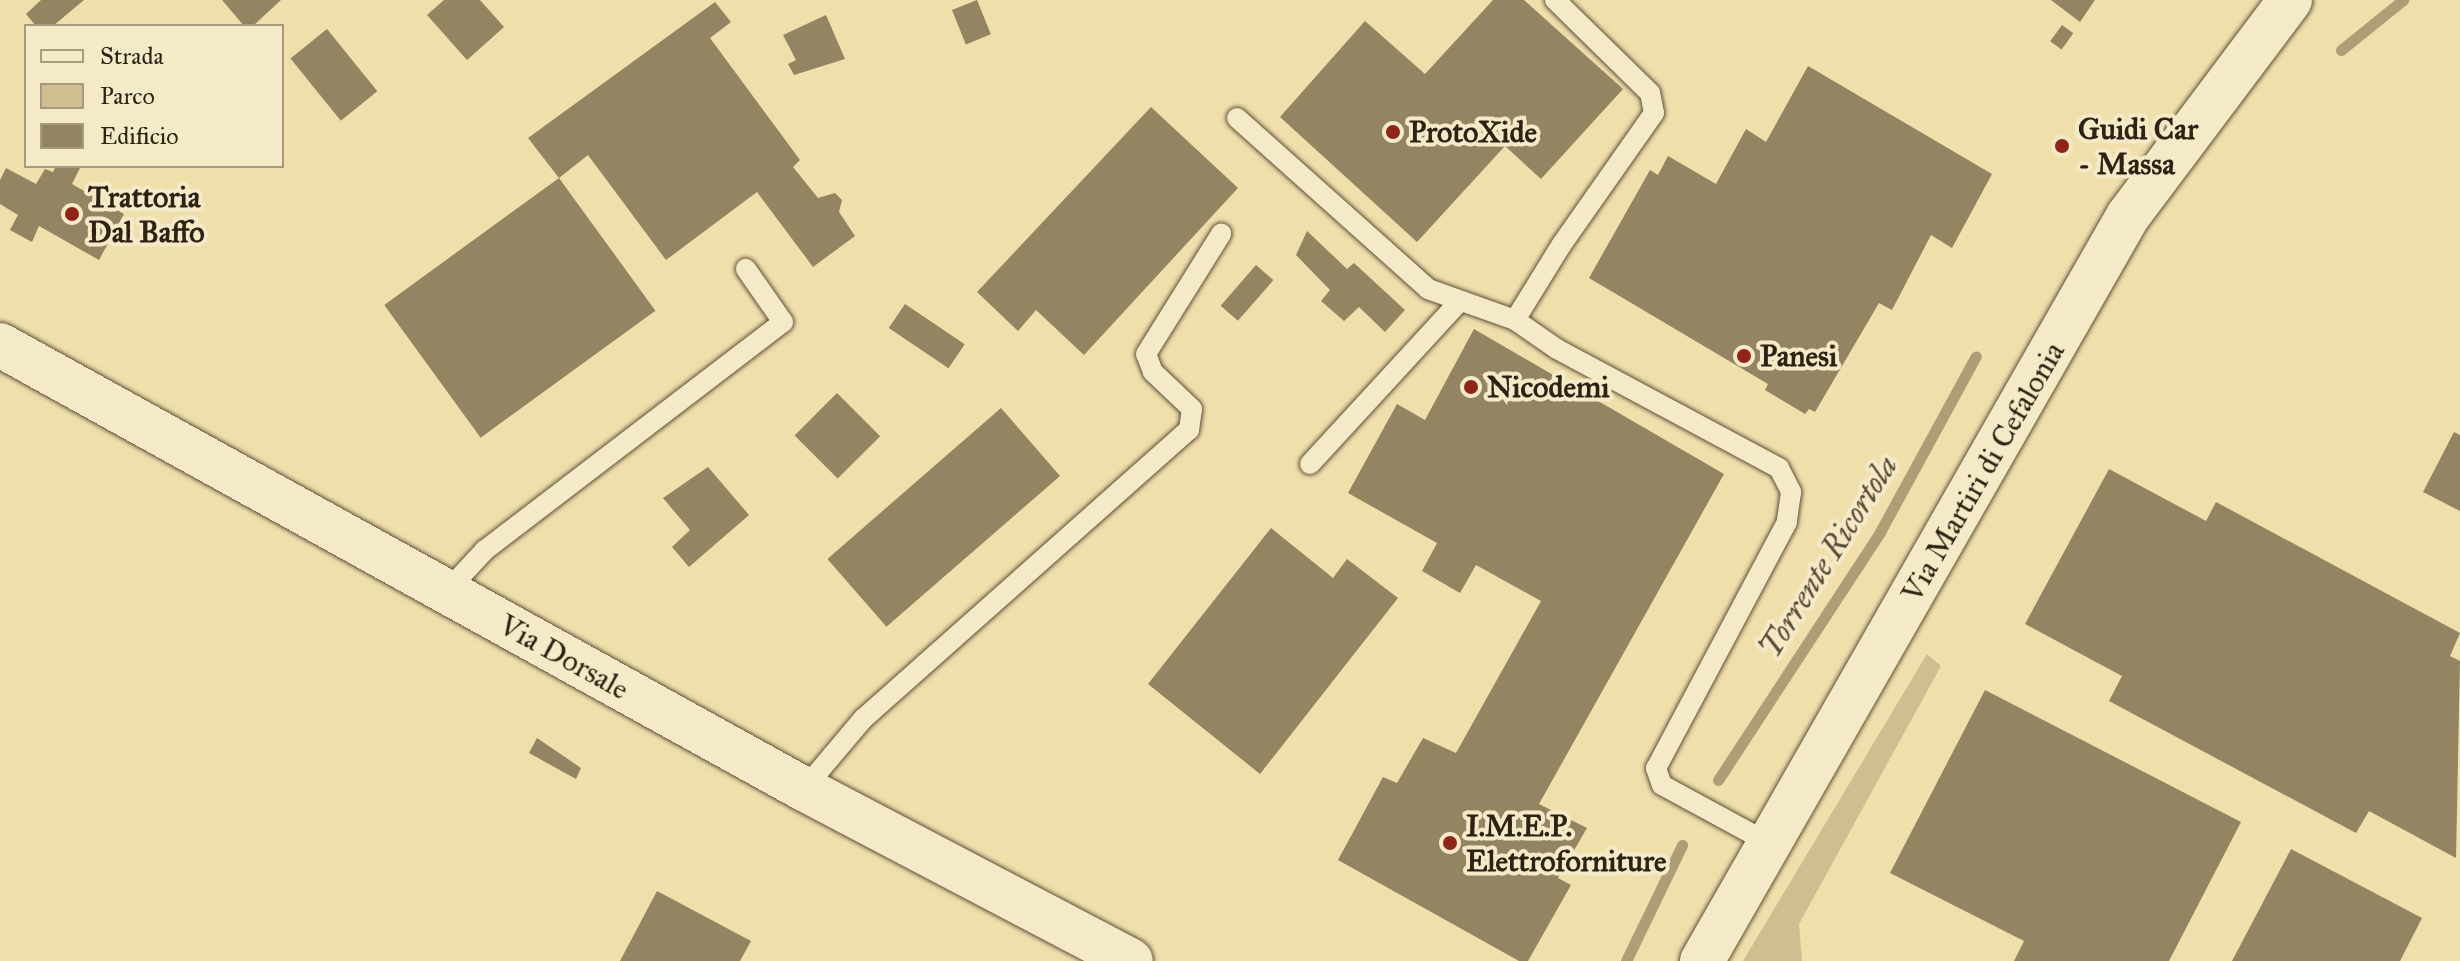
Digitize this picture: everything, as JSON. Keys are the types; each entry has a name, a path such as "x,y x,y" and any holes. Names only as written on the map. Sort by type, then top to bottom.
{"street":[{"name":"Via Martiri di Cefalonia","path":"1702,961 2128,216 2290,0"},
{"name":"Via Dorsale","path":"0,345 804,789 1131,961"}],"lane":[{"path":"1515,320 1562,244 1654,113 1650,93 1555,0"},
{"path":"1237,118 1428,289 1458,303 1515,320 1557,349 1779,468 1791,492 1787,522 1656,768 1662,785 1769,843"},
{"path":"804,789 863,719 1189,430 1192,409 1153,372 1146,354 1221,234"},
{"path":"446,592 485,550 783,322 746,269"},
{"path":"1310,464 1458,303"}],"green space":[{"path":"1927,654 1941,666 1799,924 1802,961 1743,961"}],"building":[{"path":"41,0 84,0 55,24 34,24 26,14"},
{"path":"222,0 281,0 255,24 242,24"},
{"path":"444,0 480,0 504,27 467,60 427,15"},
{"path":"977,0 991,34 966,44 952,10"},
{"path":"1493,0 1524,0 1623,89 1541,179 1505,146 1417,242 1280,117 1365,21 1425,74"},
{"path":"2051,0 2095,0 2080,22"},
{"path":"715,2 731,22 710,38 800,160 793,167 818,198 835,193 842,200 839,212 855,236 813,267 757,192 666,260 588,155 559,178 528,138"},
{"path":"826,15 845,59 794,75 788,64 796,60 783,35"},
{"path":"2062,25 2073,33 2062,49 2050,41"},
{"path":"327,29 377,91 341,121 290,59"},
{"path":"1808,66 1992,174 1952,248 1931,235 1892,310 1879,303 1815,412 1809,409 1805,414 1765,390 1768,384 1589,278 1650,170 1658,175 1668,156 1716,184 1746,129 1766,142"},
{"path":"1151,107 1238,188 1084,355 1036,310 1018,331 977,292"},
{"path":"6,168 36,184 45,169 53,172 55,168 80,168 72,184 124,214 99,260 39,226 32,242 10,230 18,215 0,204 0,180"},
{"path":"559,178 655,311 481,438 384,305"},
{"path":"1307,231 1347,269 1354,263 1405,310 1385,332 1359,307 1344,321 1321,301 1330,290 1296,255"},
{"path":"1256,265 1273,280 1238,321 1221,306"},
{"path":"905,304 965,344 948,368 889,328"},
{"path":"1474,329 1724,474 1539,804 1587,828 1558,878 1571,885 1528,961 1519,961 1338,860 1383,777 1397,783 1423,738 1456,753 1541,601 1476,565 1460,593 1422,571 1437,543 1348,493 1397,404 1425,420"},
{"path":"837,393 880,436 838,479 795,435"},
{"path":"1001,408 1060,476 886,627 827,559"},
{"path":"2454,432 2460,435 2460,511 2423,492"},
{"path":"708,467 749,515 689,567 672,547 690,530 663,498"},
{"path":"2109,469 2206,521 2216,502 2460,633 2450,656 2460,661 2456,858 2369,811 2356,833 2109,701 2122,676 2025,624"},
{"path":"1271,528 1333,578 1347,559 1398,598 1260,774 1148,684"},
{"path":"1985,690 2241,822 2169,961 2014,961 2024,941 1890,873"},
{"path":"537,738 581,768 576,779 529,753"},
{"path":"2291,849 2422,918 2400,961 2232,961"},
{"path":"657,891 751,941 740,961 620,961"}],"waterway":[{"name":"Torrente Ricortola","path":"2341,50 2403,0"},
{"name":"Torrente Ricortola","path":"1718,780 1880,532 1976,356"},
{"name":"Torrente Ricortola","path":"1626,961 1682,845"}],"place":[{"name":"ProtoXide","path":"1393,132"},
{"name":"Guidi Car - Massa","path":"2062,146"},
{"name":"Trattoria Dal Baffo","path":"72,214"},
{"name":"Panesi","path":"1744,356"},
{"name":"Nicodemi","path":"1471,387"},
{"name":"I.M.E.P. Elettroforniture","path":"1450,843"}]}
